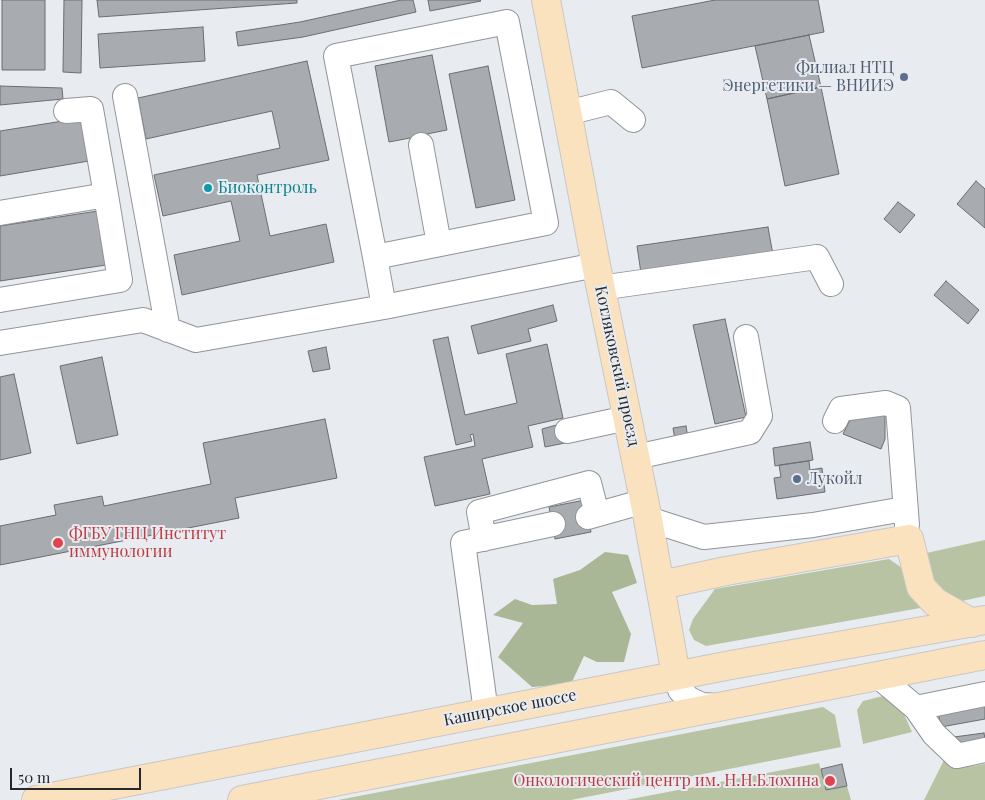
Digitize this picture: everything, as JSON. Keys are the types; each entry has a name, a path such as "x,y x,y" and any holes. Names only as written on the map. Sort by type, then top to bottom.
{"main road":[{"name":"Котляковский проезд","path":"546,0 598,276 647,510 676,675"},
{"path":"660,585 726,571 909,539 921,587 935,602 978,621"},
{"name":"Каширское шоссе","path":"36,800 676,675 978,621"},
{"path":"242,800 318,792 718,706 985,655"}],"street":[{"path":"375,257 546,223 507,22 336,56 384,307"},
{"path":"125,96 168,330"},
{"path":"567,113 611,102 633,120"},
{"path":"0,300 120,280 91,109 66,111"},
{"path":"421,145 439,244"},
{"path":"0,213 106,195"},
{"path":"0,344 143,320 196,340 384,307 598,276 817,257 831,284"},
{"path":"636,457 750,432 760,416 746,337"},
{"path":"836,421 841,409 886,403 898,408 904,509 909,539"},
{"path":"567,431 627,418"},
{"path":"484,539 479,512 589,483 592,515 647,510 704,537 813,526 904,509"},
{"path":"486,712 463,543 552,524"},
{"name":"Котляковский проезд","path":"676,675 680,690 689,699 702,705 718,706"},
{"path":"878,676 916,708 934,734 957,756 985,750"},
{"path":"916,708 985,694"}],"green space":[{"path":"985,540 985,596 962,601 941,595 928,575 922,554"},
{"path":"605,552 628,555 637,583 612,592 631,634 624,662 597,662 584,656 571,684 532,687 498,657 523,623 493,615 515,599 532,605 557,604 553,579 580,570"},
{"path":"889,559 908,572 926,607 706,646 694,640 689,630 693,619 715,589"},
{"path":"883,696 903,712 912,732 863,744 857,710 863,701"},
{"path":"823,707 835,715 841,747 571,800 338,800"},
{"path":"946,756 961,768 985,764 985,800 924,800"},
{"path":"819,763 826,790 847,786 851,800 626,800"}],"building":[{"path":"2,0 45,0 45,70 2,70"},
{"path":"64,0 82,0 81,73 63,72"},
{"path":"97,0 297,0 297,3 99,17"},
{"path":"401,0 413,0 416,12 303,37 238,46 236,32 300,22"},
{"path":"428,0 480,0 481,1 430,11"},
{"path":"715,0 818,0 824,32 642,68 632,16"},
{"path":"203,27 205,61 100,68 98,34"},
{"path":"809,35 821,87 767,99 755,46"},
{"path":"432,55 447,130 427,134 429,143 412,147 410,138 389,142 375,66"},
{"name":"Биоконтроль","path":"307,61 329,160 257,175 270,236 326,224 334,262 182,295 174,255 240,241 231,201 163,216 154,175 280,148 272,111 146,139 138,98"},
{"path":"488,66 515,200 476,208 449,74"},
{"path":"0,86 62,88 63,99 0,105"},
{"path":"821,87 839,174 785,186 767,99"},
{"path":"82,118 89,161 0,176 0,131"},
{"path":"976,181 985,189 985,228 957,204"},
{"path":"898,202 915,215 900,233 884,219"},
{"path":"98,211 106,265 0,281 0,226"},
{"path":"768,227 773,255 641,273 637,246"},
{"path":"946,281 979,310 968,324 934,295"},
{"path":"553,305 557,321 528,329 531,341 478,354 471,326"},
{"path":"725,319 746,417 715,424 693,325"},
{"path":"448,337 465,415 517,403 506,354 547,344 563,418 528,426 533,447 482,459 490,494 435,506 424,457 475,446 473,434 470,435 472,441 456,445 433,340"},
{"path":"326,347 330,369 313,372 308,351"},
{"path":"102,357 118,435 77,444 60,366"},
{"path":"14,374 31,453 0,460 0,377"},
{"path":"885,410 885,439 881,449 843,434 853,414"},
{"path":"325,419 337,478 235,498 239,518 0,565 0,526 56,515 54,505 102,496 104,506 211,484 203,443"},
{"path":"560,424 565,443 545,447 542,429"},
{"path":"686,426 688,438 675,440 673,428"},
{"path":"810,442 813,460 775,466 773,448"},
{"path":"809,461 810,470 822,468 825,492 777,499 774,478 781,477 779,465"},
{"path":"585,500 591,532 555,539 549,507"},
{"path":"985,701 985,719 941,727 938,711"},
{"path":"984,733 985,739 956,748 954,737"},
{"path":"842,764 847,786 826,790 821,769"}],"place":[{"name":"Филиал НТЦ Энергетики — ВНИИЭ","path":"904,77"},
{"name":"Биоконтроль","path":"208,188"},
{"name":"Лукойл","path":"797,479"},
{"name":"ФГБУ ГНЦ Институт иммунологии","path":"58,543"},
{"name":"Онкологический центр им. Н.Н.Блохина","path":"830,781"}]}
